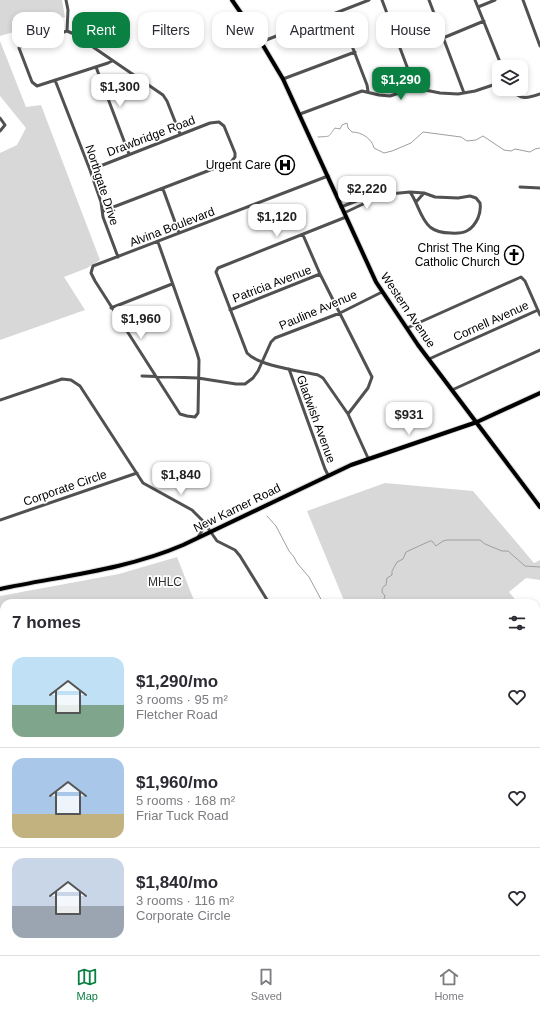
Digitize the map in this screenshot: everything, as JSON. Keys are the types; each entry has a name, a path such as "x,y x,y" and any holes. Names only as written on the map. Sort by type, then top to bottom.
{"main road":[{"name":"Western Avenue","path":"232,0 240,12"},
{"name":"Western Avenue","path":"265,48 283,79 300,114 346,217 382,292 429,360 540,507"},
{"name":"New Karner Road","path":"0,589 122,566 163,553 198,538 328,475 368,458 476,422 540,393"}],"street":[{"path":"66,0 68,10 67,31"},
{"path":"339,12 369,0"},
{"path":"382,0 416,88"},
{"path":"429,0 433,12"},
{"path":"475,0 499,60"},
{"path":"478,7 495,0"},
{"path":"523,0 540,46"},
{"path":"445,37 484,21"},
{"path":"112,61 39,86 33,84 19,48 23,45 67,31 74,34 162,95 168,104 180,134"},
{"path":"445,43 464,93"},
{"path":"353,48 368,91"},
{"path":"283,79 355,52"},
{"path":"96,67 129,154"},
{"name":"Northgate Drive","path":"55,80 90,170 101,202 103,217 118,257"},
{"path":"300,114 362,91 390,96 416,88 446,94 464,93 492,85"},
{"path":"517,96 523,98 540,94"},
{"path":"0,118 4,125 0,131"},
{"name":"Drawbridge Road","path":"90,170 216,121 224,126 235,153 232,162 163,189"},
{"name":"Alvina Boulevard","path":"111,308 95,281 92,270 93,266 96,264 158,242 328,176"},
{"path":"520,188 540,188"},
{"path":"103,211 163,189 179,233"},
{"path":"341,206 374,194 379,195 410,192 458,198 470,196 479,200 481,206 480,213 474,226 470,230 461,233 438,232 426,222 410,192"},
{"path":"416,202 424,193"},
{"path":"344,212 376,198 379,195"},
{"path":"346,217 218,268 216,273 247,353 262,362 318,375 323,378 354,424 368,458"},
{"path":"303,235 320,274 370,372 371,380 366,391 348,414"},
{"path":"158,242 199,360 197,415 195,416 180,414 111,308 172,284"},
{"name":"Patricia Avenue","path":"230,310 320,274"},
{"path":"407,328 518,278 523,278 540,314"},
{"name":"Pauline Avenue","path":"142,376 198,378 245,384 253,378 271,342 275,338 340,313 382,292"},
{"name":"Cornell Avenue","path":"429,360 538,310"},
{"path":"452,390 540,350"},
{"name":"Gladwish Avenue","path":"289,369 317,449 328,475"},
{"path":"0,400 62,379 71,380 80,386 146,486 187,507 203,521 217,541 235,550 267,599"},
{"name":"Corporate Circle","path":"0,520 137,473"},
{"path":"198,538 203,529 203,521"}],"green space":[{"path":"0,0 62,0 65,17 64,12 12,12 12,32 0,36"},
{"path":"0,41 26,107 41,105 100,260 87,268 64,277 85,310 0,340 0,153 17,145 26,128 0,96"},
{"path":"385,483 473,491 534,563 540,560 540,580 526,578 509,592 515,599 343,599 307,511"},
{"name":"MHLC","path":"177,557 193,599 0,599 0,596 119,574"}],"waterway":[{"path":"318,137 329,136 335,128 340,129 342,125 347,123 348,128 352,132 359,133 366,137 374,148 384,153 411,143 423,132 461,137 467,141 476,140 483,136 504,150 511,151 515,149 530,152 540,148"},
{"path":"267,516 276,526 289,551 309,577 321,599"},
{"path":"384,599 385,596 382,592 383,587 386,585 387,578 392,575 392,571 397,562 403,559 406,552 430,541 432,541 436,546 447,540 480,540 485,544 502,551 508,551 525,566 540,567"}],"place":[{"name":"Urgent Care","path":"285,165"},
{"name":"Christ The King Catholic Church","path":"514,255"}]}
